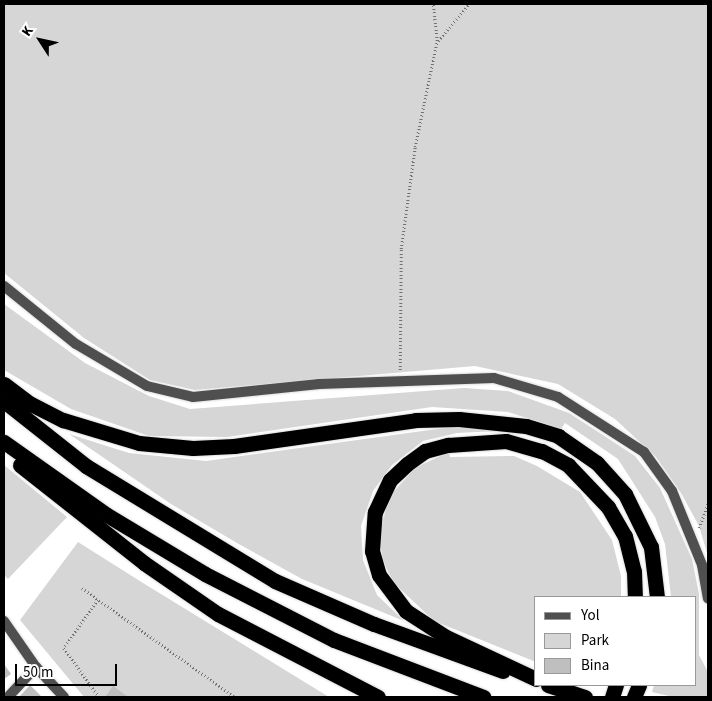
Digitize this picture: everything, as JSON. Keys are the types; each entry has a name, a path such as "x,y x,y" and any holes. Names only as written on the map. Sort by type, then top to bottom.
{"highway":[{"path":"4,384 31,404 63,420 139,443 175,447 234,446 433,419 493,421 550,434 596,462 625,494 650,547 658,596"},
{"path":"4,401 86,466 275,581 374,624 534,679"},
{"path":"534,679 446,637 406,611 379,575 372,551 375,512 390,480 407,464 426,450 448,444 506,441 542,451 568,465 608,507 625,536 634,571 636,596"},
{"path":"4,442 107,515 205,574 334,640 483,697"},
{"path":"4,451 144,564 218,614 378,697"},
{"path":"551,686 584,697"}],"street":[{"path":"4,286 76,344 147,386 193,397 319,384 494,378 558,397 644,452 672,491 694,543 708,598"},
{"path":"4,622 36,667 64,697"},
{"path":"8,697 36,667"}],"path":[{"path":"400,381 398,304 401,249 415,146 437,41 433,4"},
{"path":"437,41 469,4"},
{"path":"694,543 708,503"},
{"path":"82,588 235,697"},
{"path":"98,600 64,648 100,697"}],"green space":[{"path":"4,4 708,4 708,556 699,526 681,493 656,457 615,419 558,384 475,366 195,390 150,380 84,338 4,273"},
{"path":"4,304 85,363 149,396 190,409 464,388 508,391 569,413 635,456 660,488 692,559 699,594 699,655 708,672 708,697 673,697 652,692 654,686 697,686 697,596 671,596 665,544 655,517 618,459 565,423 561,429 508,412 432,407 227,437 149,436 71,409 4,370"},
{"path":"466,425 498,431 457,433 423,441 392,465 373,491 361,526 363,560 377,595 404,621 302,579 237,543 171,504 69,434 129,453 206,461"},
{"path":"449,452 450,457 514,456 537,466 580,492 612,540 621,576 621,596 534,596 534,661 434,621 394,583 383,561 379,536 389,497 415,468"},
{"path":"4,465 67,517 8,579 4,575"},
{"path":"78,542 329,697 84,697 20,620"}],"building":[{"path":"4,664 11,674 4,679"},
{"path":"30,685 42,697 19,697"},
{"path":"113,686 128,697 105,697"}]}
